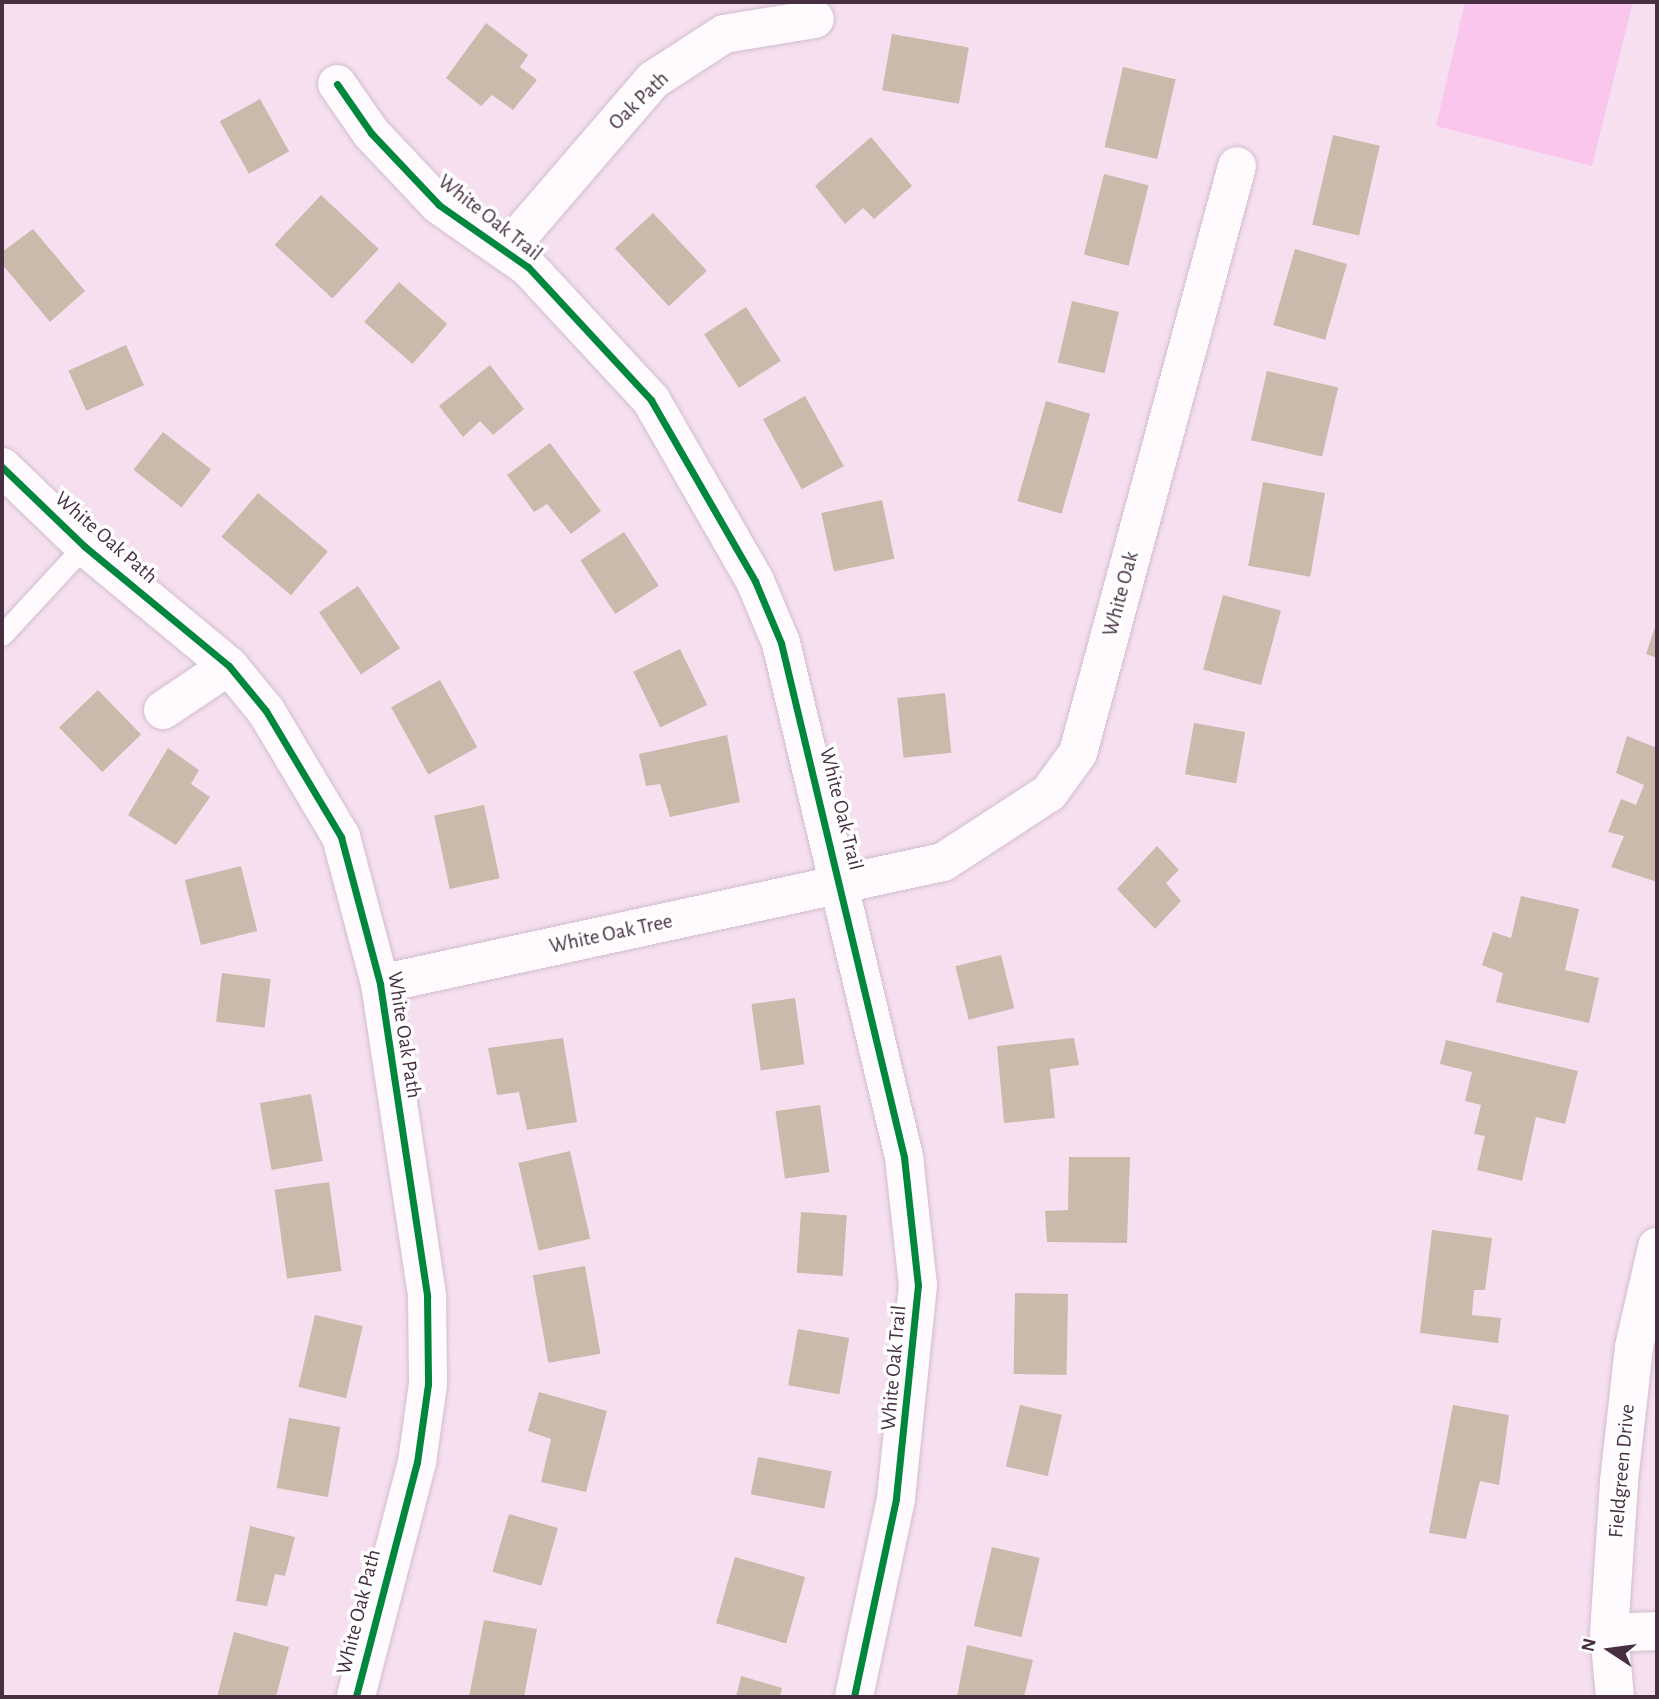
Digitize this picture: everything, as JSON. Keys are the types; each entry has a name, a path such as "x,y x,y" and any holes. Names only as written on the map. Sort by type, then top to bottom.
{"street":[{"name":"Oak Path","path":"506,251 653,80 724,34 815,19"},
{"name":"White Oak Trail","path":"337,84 371,133 439,205 528,267 650,400 755,580 781,643 904,1157 918,1285 896,1499 854,1697"},
{"name":"White Oak","path":"841,885 943,862 1049,793 1078,753 1237,166"},
{"name":"White Oak Path","path":"2,467 84,546 229,666 266,711 341,837 380,984 427,1296 428,1384 417,1462 356,1697"},
{"path":"163,710 229,666"},
{"name":"White Oak Tree","path":"380,984 841,885"},
{"name":"Fieldgreen Drive","path":"1615,1697 1609,1633 1634,1346 1657,1247"},
{"path":"1609,1633 1657,1630"}],"lane":[{"path":"2,635 84,546"}],"shaded area":[{"path":"1465,2 1633,2 1592,166 1436,126"}],"building":[{"path":"486,23 528,55 520,67 537,80 513,110 492,95 481,106 446,78"},
{"path":"892,34 969,48 959,104 882,90"},
{"path":"1123,67 1176,79 1157,159 1105,147"},
{"path":"260,99 289,151 249,174 220,121"},
{"path":"1333,135 1380,146 1359,235 1312,225"},
{"path":"871,137 912,186 874,219 863,208 845,224 815,186"},
{"path":"1104,174 1149,185 1129,266 1084,255"},
{"path":"321,195 379,249 332,299 275,245"},
{"path":"653,213 707,271 669,306 615,248"},
{"path":"33,229 85,291 50,322 2,264 2,252"},
{"path":"1295,249 1347,264 1325,340 1273,325"},
{"path":"399,282 447,324 413,364 364,322"},
{"path":"1072,301 1119,312 1105,373 1058,362"},
{"path":"746,307 781,361 739,388 704,334"},
{"path":"126,345 144,385 86,411 68,371"},
{"path":"490,365 524,409 493,435 480,421 463,437 439,406"},
{"path":"1267,371 1338,387 1322,457 1251,440"},
{"path":"805,396 844,466 802,489 763,419"},
{"path":"1046,401 1090,414 1062,514 1017,501"},
{"path":"163,432 211,470 182,507 133,470"},
{"path":"550,443 601,511 571,534 547,504 534,512 507,475"},
{"path":"1263,482 1325,493 1310,577 1248,566"},
{"path":"258,493 328,551 291,595 221,537"},
{"path":"882,500 894,559 834,572 821,513"},
{"path":"624,532 659,586 615,614 580,560"},
{"path":"358,586 400,648 361,674 319,612"},
{"path":"1223,595 1281,611 1261,685 1203,669"},
{"path":"1657,621 1657,658 1646,654"},
{"path":"680,649 707,705 660,728 633,672"},
{"path":"440,680 477,747 428,774 391,707"},
{"path":"98,690 141,735 102,772 59,728"},
{"path":"945,693 951,753 904,758 897,698"},
{"path":"1194,723 1245,732 1236,783 1185,774"},
{"path":"727,735 740,802 670,817 660,784 646,786 639,754"},
{"path":"1627,736 1657,748 1657,882 1611,867 1624,836 1608,832 1621,799 1636,805 1644,785 1616,773"},
{"path":"168,748 199,770 191,784 210,797 176,845 128,815"},
{"path":"484,805 500,878 450,889 434,816"},
{"path":"1157,846 1179,870 1166,883 1181,901 1155,929 1117,889"},
{"path":"241,866 257,931 201,945 185,880"},
{"path":"1521,896 1579,909 1565,970 1599,978 1589,1023 1496,1002 1503,973 1482,965 1493,932 1511,938"},
{"path":"1001,955 1014,1008 969,1020 955,966"},
{"path":"222,973 271,979 265,1028 216,1022"},
{"path":"795,998 804,1064 761,1070 751,1004"},
{"path":"563,1038 577,1122 527,1130 519,1092 497,1095 488,1048"},
{"path":"1074,1038 1079,1065 1050,1069 1055,1118 1004,1123 997,1046"},
{"path":"1446,1040 1578,1071 1565,1124 1536,1117 1522,1181 1477,1170 1485,1136 1474,1134 1481,1105 1465,1101 1472,1072 1440,1064"},
{"path":"311,1094 323,1161 272,1170 260,1103"},
{"path":"820,1105 829,1172 785,1179 775,1111"},
{"path":"570,1151 590,1239 539,1251 518,1163"},
{"path":"1069,1157 1130,1157 1127,1243 1047,1242 1045,1211 1068,1210"},
{"path":"329,1182 342,1271 287,1279 275,1190"},
{"path":"801,1212 847,1215 843,1276 797,1273"},
{"path":"1432,1230 1492,1238 1485,1290 1474,1290 1472,1315 1501,1318 1498,1343 1420,1333"},
{"path":"585,1266 600,1354 548,1363 533,1275"},
{"path":"1015,1293 1068,1294 1067,1375 1014,1374"},
{"path":"315,1315 363,1326 346,1398 298,1387"},
{"path":"798,1329 849,1338 839,1394 788,1385"},
{"path":"539,1392 607,1411 586,1492 541,1482 551,1439 528,1431"},
{"path":"1020,1405 1062,1415 1048,1476 1006,1466"},
{"path":"1453,1405 1509,1415 1499,1485 1480,1481 1466,1539 1429,1533"},
{"path":"289,1418 340,1427 328,1497 277,1488"},
{"path":"758,1457 832,1471 824,1509 751,1494"},
{"path":"509,1514 558,1528 541,1586 492,1572"},
{"path":"250,1526 295,1537 285,1576 275,1574 267,1606 236,1601"},
{"path":"992,1547 1040,1558 1022,1637 974,1626"},
{"path":"735,1557 805,1577 786,1643 716,1623"},
{"path":"484,1620 537,1629 524,1697 469,1697"},
{"path":"234,1632 289,1647 276,1697 217,1697"},
{"path":"967,1645 1033,1660 1024,1697 957,1697"},
{"path":"741,1676 782,1688 780,1697 736,1697"}],"cycle path":[{"path":"337,84 371,133 439,205 528,267 651,400 755,581 781,643 904,1157 918,1285 896,1499 854,1697"},
{"path":"2,467 84,546 229,666 266,711 341,837 380,984 427,1296 428,1384 417,1462 356,1697"}]}
